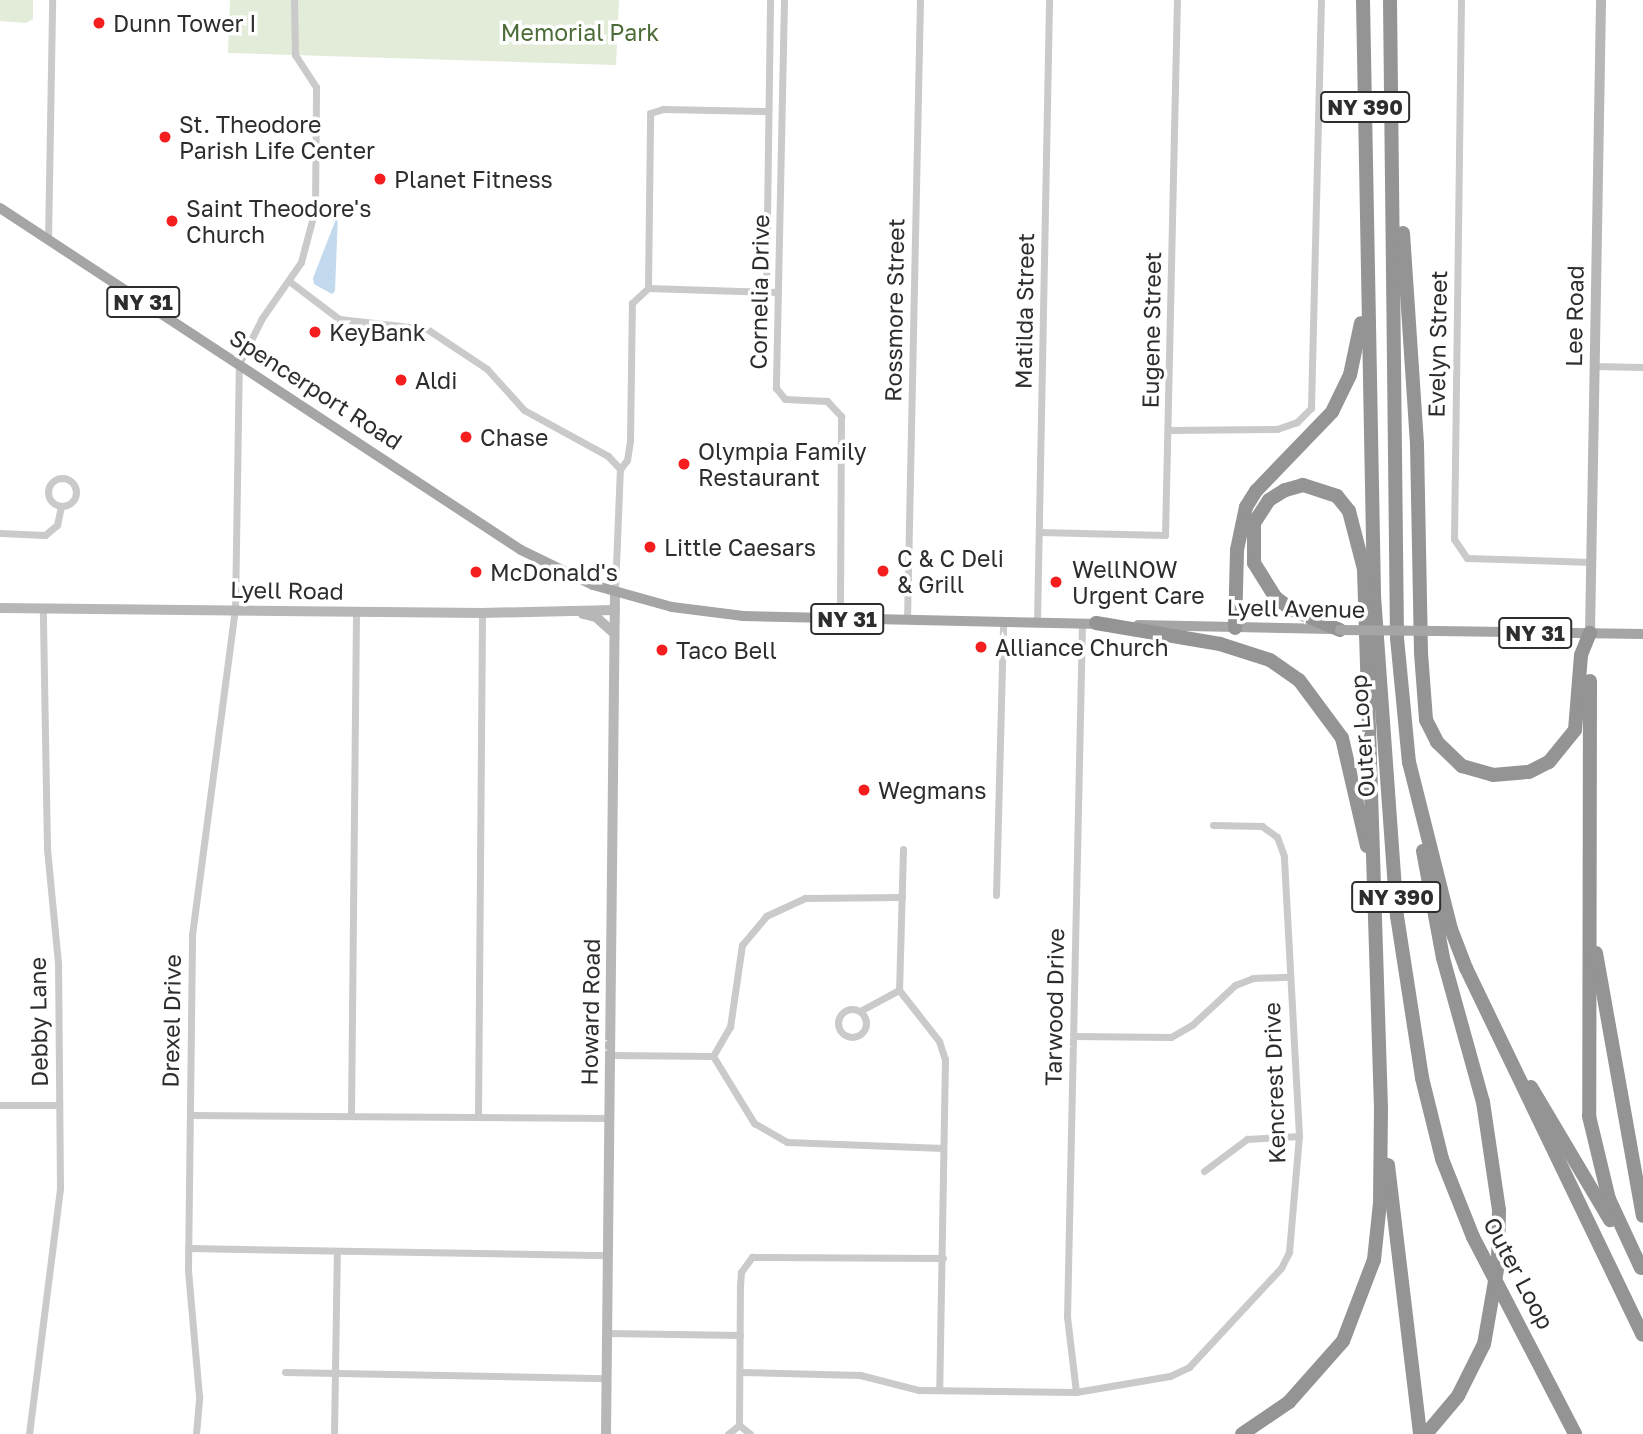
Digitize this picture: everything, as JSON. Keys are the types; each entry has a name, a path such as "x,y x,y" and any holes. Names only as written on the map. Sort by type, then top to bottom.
{"highway":[{"name":"Outer Loop","path":"1363,0 1374,548 1399,928 1422,1079 1442,1159 1473,1237 1574,1434"},
{"name":"Outer Loop","path":"1390,0 1397,638 1409,762 1451,929 1485,1011 1643,1335"},
{"path":"1394,180 1402,212 1414,373 1420,653 1426,720 1437,742 1462,766 1493,775 1529,772 1549,762 1575,730 1581,654 1590,633"},
{"path":"1235,628 1237,550 1246,507 1256,491 1332,412 1354,362 1360,332 1366,214"},
{"path":"1242,1434 1289,1402 1343,1341 1374,1260 1380,1203 1381,1108 1376,890 1364,569 1349,511 1337,496 1320,488 1303,485 1284,490 1269,500 1254,523 1254,563 1275,597 1291,609 1340,629"},
{"path":"1364,569 1374,548"},
{"path":"1089,623 1220,644 1270,660 1299,680 1342,738 1376,890"},
{"path":"1590,633 1590,1116 1609,1199 1642,1270"},
{"path":"1409,762 1433,914 1483,1102 1499,1210 1498,1264 1484,1344 1458,1396 1426,1434"},
{"path":"1589,889 1598,977 1643,1216"},
{"path":"1485,1011 1642,1270"},
{"path":"1381,1108 1420,1434"}],"main road":[{"name":"Spencerport Road","path":"0,208 522,550 552,568 615,591"},
{"name":"Lyell Avenue","path":"615,591 723,614 840,619 1643,634"}],"street":[{"path":"48,240 52,0"},
{"path":"239,364 262,318 289,281 310,234 315,190 316,87 295,55 294,0"},
{"path":"766,291 770,0"},
{"name":"Cornelia Drive","path":"784,0 778,292 780,395 827,401 841,416 840,619"},
{"name":"Rossmore Street","path":"907,620 919,0"},
{"name":"Matilda Street","path":"1037,622 1049,0"},
{"name":"Eugene Street","path":"1039,532 1165,535 1177,0"},
{"path":"1168,430 1277,429 1297,422 1311,408 1321,0"},
{"name":"Evelyn Street","path":"1461,0 1454,539 1467,558 1591,562"},
{"name":"Lee Road","path":"1590,633 1601,0"},
{"path":"648,288 650,113 663,109 768,111"},
{"path":"289,281 339,318 427,329 487,369 530,414 608,456 620,469"},
{"path":"615,591 620,469 629,452 632,303 648,288 778,292"},
{"name":"Drexel Drive","path":"196,1434 199,1396 188,1248 192,935 235,610 239,364"},
{"path":"1594,366 1643,368"},
{"path":"65,478 77,492 70,504 61,506 52,502 48,489 52,481 65,478"},
{"path":"0,533 45,535 57,525 61,506"},
{"name":"Howard Road","path":"606,1434 615,591"},
{"name":"Lyell Road","path":"0,608 482,613 615,610"},
{"name":"Debby Lane","path":"29,1434 60,1188 58,963 44,767 43,609"},
{"path":"351,1116 356,612"},
{"name":"Lyell Road","path":"574,612 596,617 614,633"},
{"path":"478,1116 482,613"},
{"path":"996,895 1003,622"},
{"name":"Tarwood Drive","path":"1076,1392 1067,1317 1073,1036 1089,623"},
{"name":"Kencrest Drive","path":"740,1372 860,1375 901,1387 939,1390 1076,1392 1181,1373 1281,1268 1289,1252 1299,1136 1282,844 1262,826 1213,825"},
{"path":"902,849 900,990 943,1049 943,1258 939,1390"},
{"path":"713,1056 730,1027 742,945 766,916 805,898 902,897"},
{"path":"1073,1036 1171,1037 1192,1025 1235,985 1254,978 1290,977"},
{"path":"860,1011 866,1028 855,1037 845,1036 839,1029 840,1016 846,1010 860,1011 900,990"},
{"path":"610,1055 713,1056"},
{"path":"713,1056 745,1113 775,1138 811,1145 943,1148"},
{"path":"0,1105 59,1105"},
{"path":"191,1115 610,1118"},
{"path":"1204,1171 1247,1139 1299,1136"},
{"path":"188,1248 608,1255"},
{"path":"334,1434 337,1251"},
{"path":"728,1434 739,1425 741,1272 752,1257 943,1258"},
{"path":"607,1333 740,1335"},
{"path":"285,1372 606,1378"},
{"path":"739,1425 750,1434"}],"green space":[{"path":"0,0 33,0 33,19 26,23 0,21"},
{"name":"Memorial Park","path":"230,0 619,0 616,65 228,53"}],"water":[{"path":"338,214 335,291 332,294 314,284 313,278"}],"place":[{"name":"Dunn Tower I","path":"99,23"},
{"name":"St. Theodore Parish Life Center","path":"165,137"},
{"name":"Planet Fitness","path":"380,179"},
{"name":"Saint Theodore's Church","path":"172,221"},
{"name":"KeyBank","path":"315,332"},
{"name":"Aldi","path":"401,380"},
{"name":"Chase","path":"466,437"},
{"name":"Olympia Family Restaurant","path":"684,464"},
{"name":"Little Caesars","path":"650,547"},
{"name":"C & C Deli & Grill","path":"883,571"},
{"name":"McDonald's","path":"476,572"},
{"name":"WellNOW Urgent Care","path":"1056,582"},
{"name":"Alliance Church","path":"981,647"},
{"name":"Taco Bell","path":"662,650"},
{"name":"Wegmans","path":"864,790"}]}
